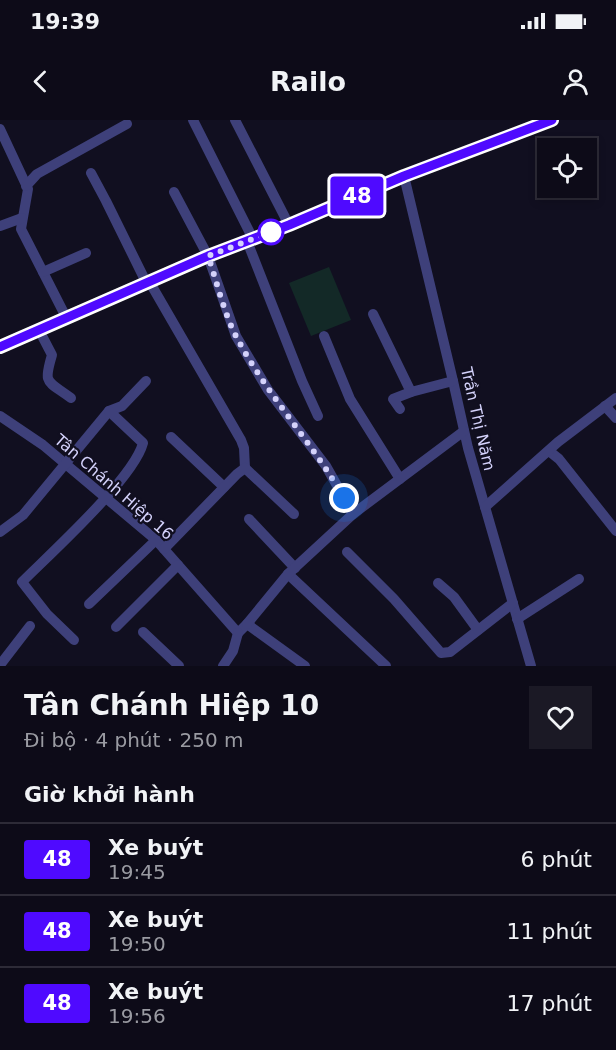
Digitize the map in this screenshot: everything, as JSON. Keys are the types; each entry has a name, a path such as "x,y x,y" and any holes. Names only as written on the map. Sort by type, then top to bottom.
{"street":[{"path":"193,120 250,240 302,381 318,416"},
{"path":"235,120 289,225"},
{"path":"0,347 67,319 147,281 289,225 404,176 552,120"},
{"path":"26,186 37,174 127,124"},
{"path":"0,129 28,189 21,229 67,319"},
{"path":"91,173 147,281 241,440 244,448 245,468 294,514"},
{"name":"Trần Thị Năm","path":"404,176 464,430 531,666"},
{"path":"174,192 208,256 236,336 268,390 326,466 353,514"},
{"path":"0,226 22,218"},
{"path":"43,272 86,253"},
{"path":"373,314 411,392"},
{"path":"39,330 52,355 46,375 49,381 71,398"},
{"path":"324,336 350,399 400,479"},
{"path":"0,532 22,515 109,411 122,406 146,381"},
{"path":"400,410 393,399 453,381"},
{"path":"485,507 549,451 616,398"},
{"path":"605,406 616,418"},
{"path":"74,640 47,614 22,582 105,497 140,454 143,443 109,411"},
{"name":"Tân Chánh Hiệp 16","path":"0,416 43,445 156,540 238,633"},
{"path":"223,666 233,651 238,633 291,571 353,514 464,430"},
{"path":"171,436 224,487"},
{"path":"549,451 559,459 616,531"},
{"path":"164,549 245,468"},
{"path":"249,519 291,571 386,666"},
{"path":"89,604 156,540"},
{"path":"347,552 394,599 441,653 450,652 513,603"},
{"path":"116,627 178,565"},
{"path":"517,619 579,579"},
{"path":"438,583 454,597 478,630"},
{"path":"247,624 305,666"},
{"path":"0,665 30,626"},
{"path":"143,632 179,666"}],"green space":[{"path":"329,267 351,320 311,336 289,283"}],"bus line":[{"name":"48","path":"0,347 208,256 289,225 404,176 552,120"}],"route":[{"path":"271,232 208,256 236,336 268,390 326,466 344,498"}]}
